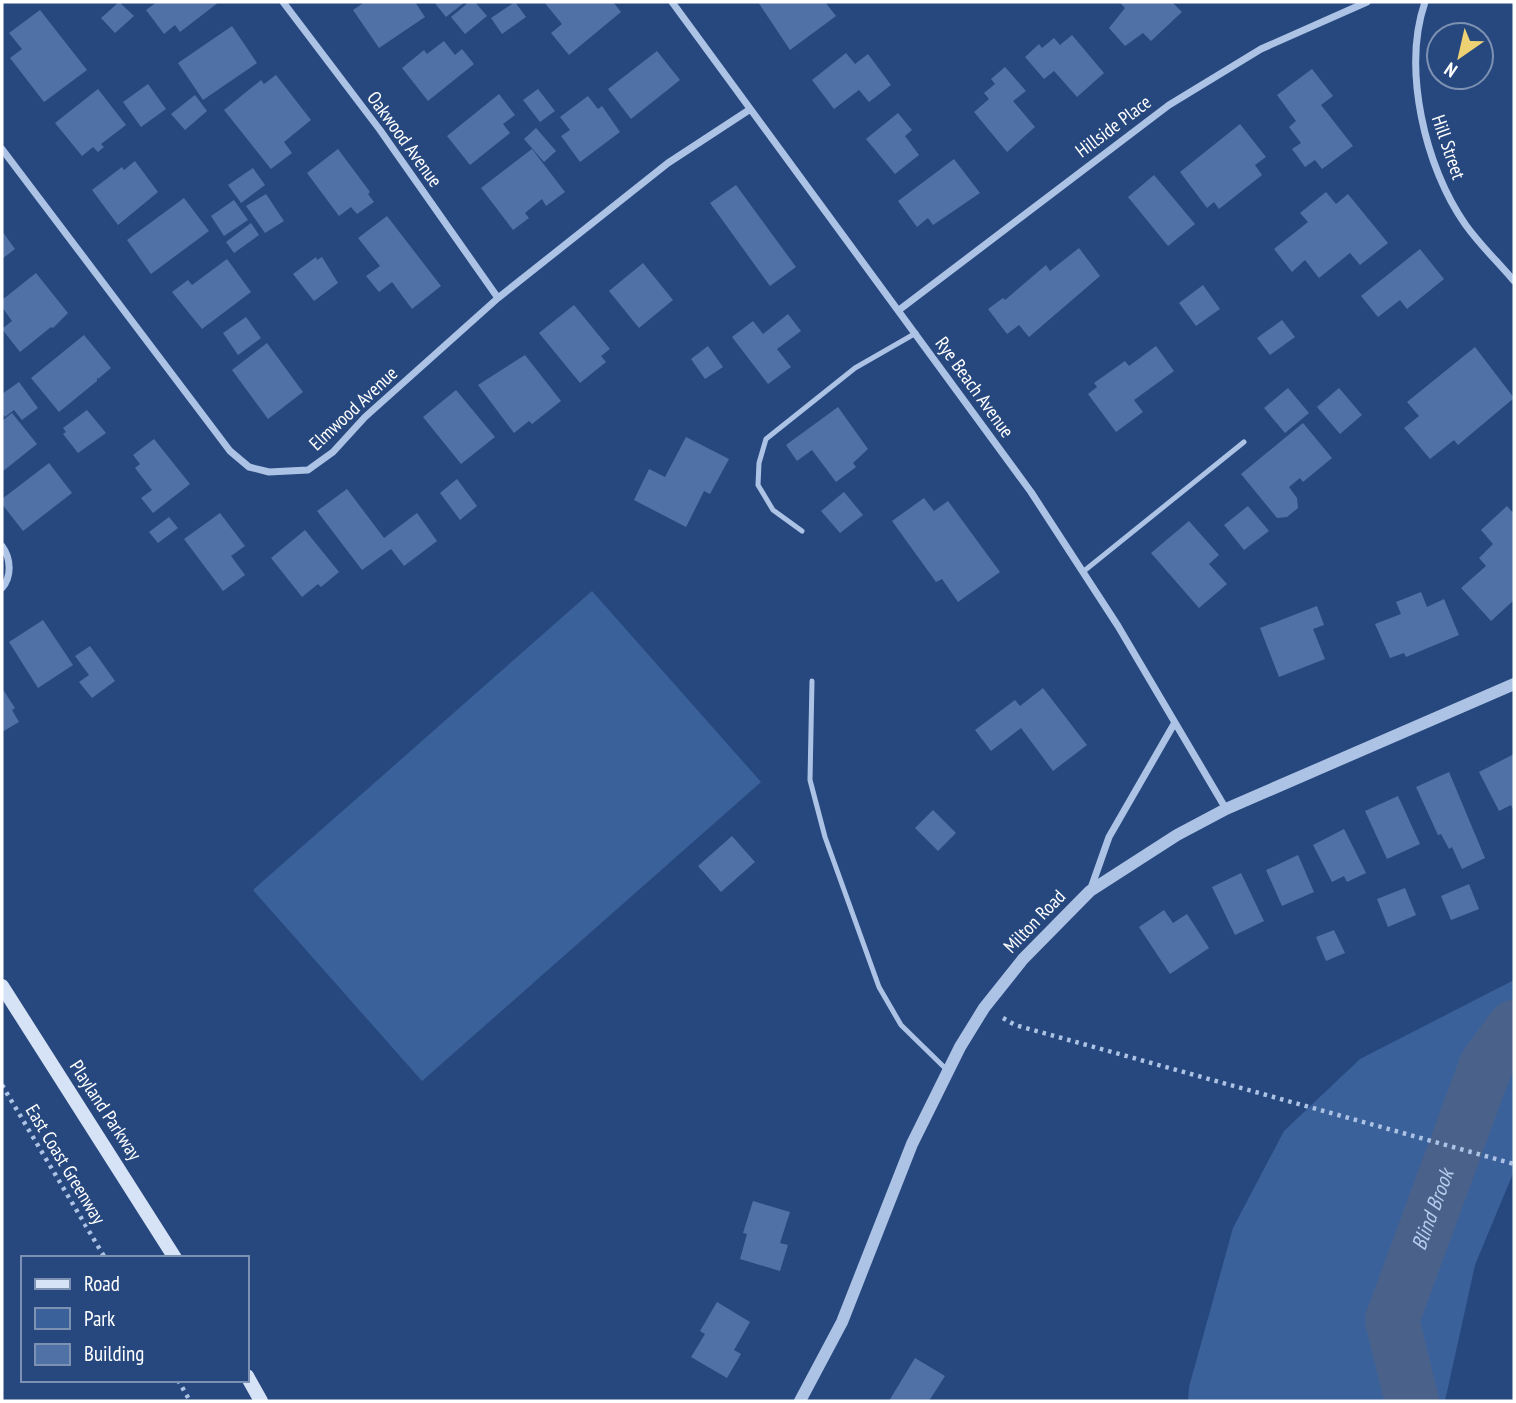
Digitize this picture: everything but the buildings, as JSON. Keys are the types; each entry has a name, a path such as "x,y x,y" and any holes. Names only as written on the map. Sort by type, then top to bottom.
{"main road":[{"name":"Playland Parkway","path":"2,986 175,1256"},
{"path":"248,1378 261,1401"}],"street":[{"name":"Oakwood Avenue","path":"283,2 380,130 498,298"},
{"name":"Rye Beach Avenue","path":"672,2 1031,492 1084,571 1226,809"},
{"name":"Hillside Place","path":"899,310 1169,105 1261,49 1367,2"},
{"name":"Hill Street","path":"1425,2 1421,14 1416,80 1423,126 1437,171 1464,223 1514,281"},
{"name":"Elmwood Avenue","path":"2,149 230,451 249,467 269,472 308,470 333,452 365,417 498,298 668,163 749,110"},
{"path":"2,546 9,565 8,581 2,588"},
{"name":"Milton Road","path":"800,1401 842,1322 912,1144 947,1070 984,1008 1023,959 1090,891 1177,835 1226,809 1514,684"},
{"path":"1090,891 1109,836 1174,724"}],"lane":[{"path":"802,531 773,510 758,485 759,463 766,439 855,368 916,333"},
{"path":"1084,571 1244,442"},
{"path":"812,681 810,780 825,837 879,988 901,1025 947,1070"}],"path":[{"path":"984,1008 1015,1024 1514,1164"},
{"name":"East Coast Greenway","path":"2,1085 104,1256"},
{"path":"179,1382 190,1401"}],"green space":[{"path":"592,591 761,782 422,1081 253,890"},
{"path":"1514,980 1514,1007 1487,1064 1514,1046 1514,1171 1475,1265 1445,1401 1188,1401 1189,1387 1233,1228 1284,1131 1360,1059"}],"shaded area":[{"path":"1514,1007 1514,1046 1486,1065"}],"waterway":[{"name":"Blind Brook","path":"1412,1401 1392,1320 1486,1065 1514,1027"}]}
